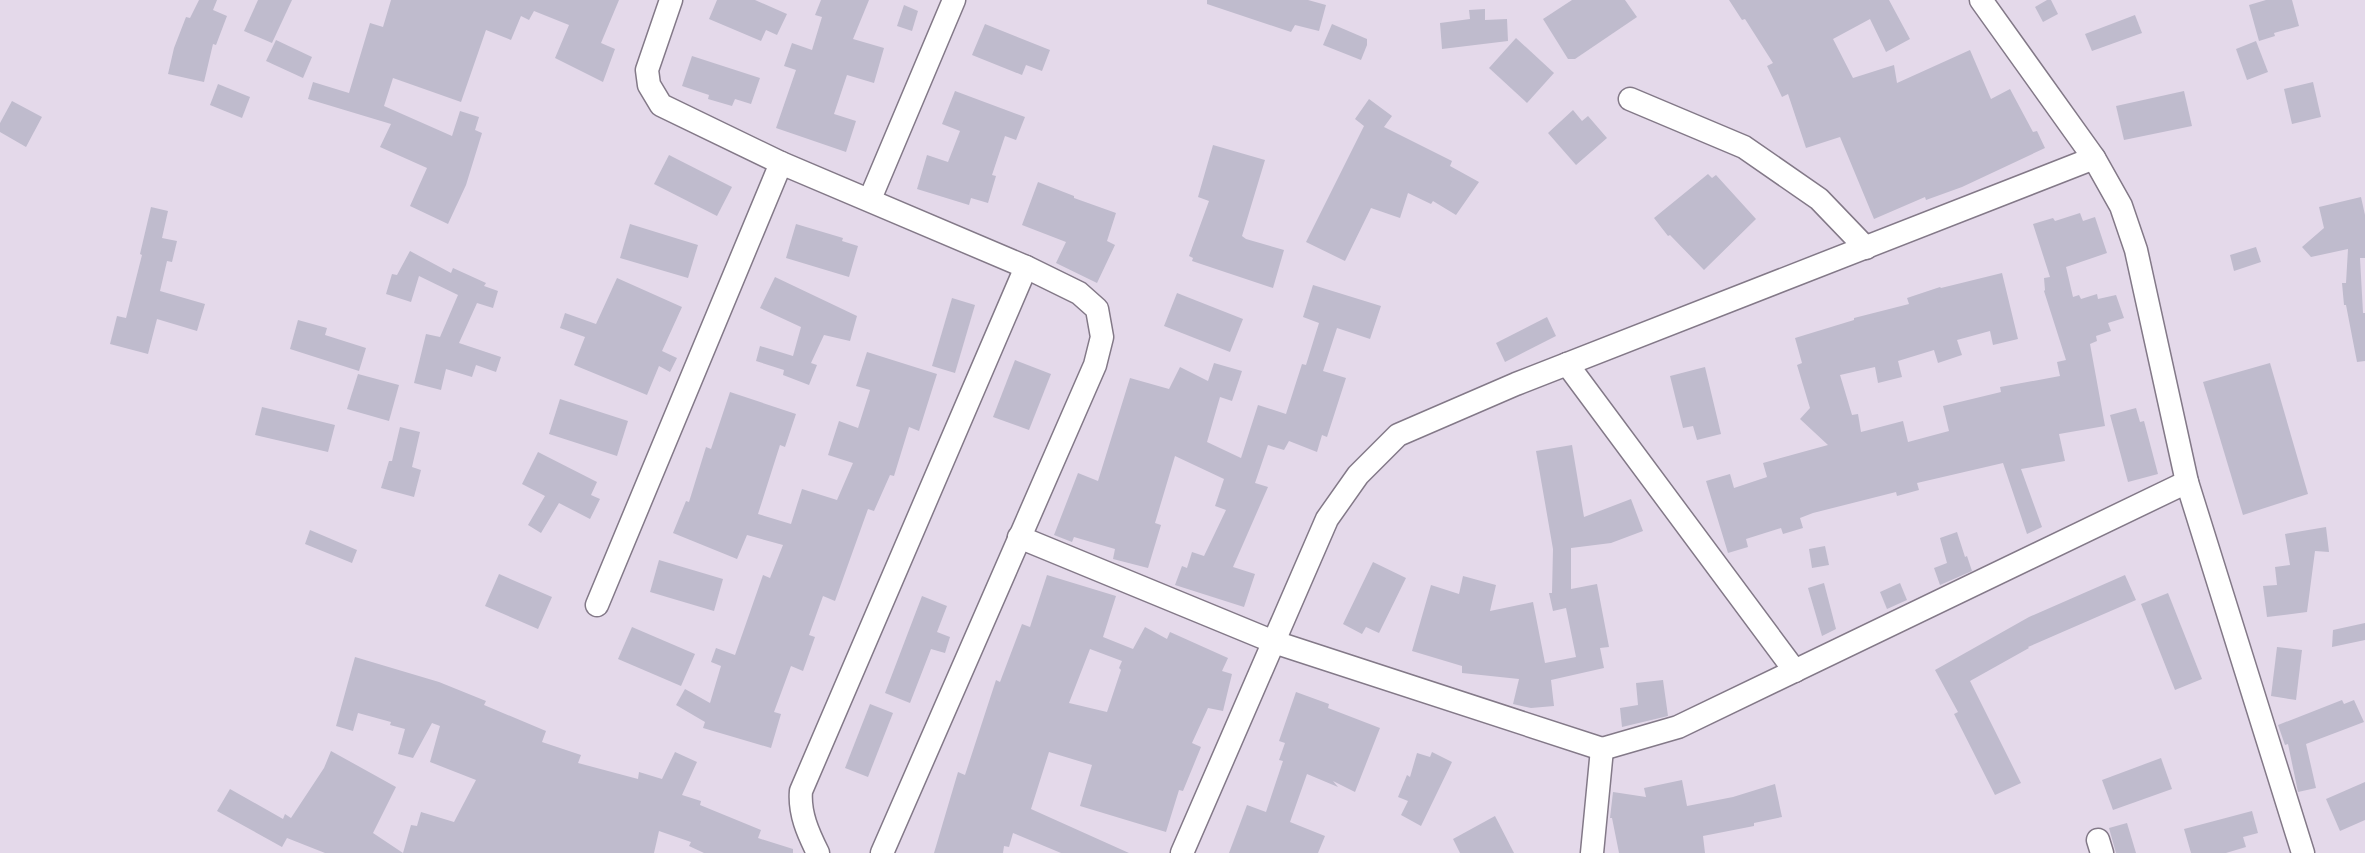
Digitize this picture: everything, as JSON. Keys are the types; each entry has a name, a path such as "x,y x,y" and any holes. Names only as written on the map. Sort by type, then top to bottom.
{"street":[{"path":"670,0 647,70 649,85 653,95 661,105 781,162 1026,267 1079,293 1097,308 1102,337 1094,365 882,853"},
{"path":"870,199 954,0"},
{"path":"1980,0 2094,158 2121,206 2136,250 2187,482 2303,853"},
{"path":"1630,99 1744,148 1819,199 1866,248"},
{"path":"1182,853 1327,519 1358,475 1398,435 1567,364 2094,158"},
{"path":"597,606 781,162"},
{"path":"818,853 808,832 800,804 801,791 1026,267"},
{"path":"1567,364 1795,671"},
{"path":"1020,537 1274,642 1602,748 1678,727 2187,482"},
{"path":"1592,853 1602,748"}],"building":[{"path":"199,0 217,0 213,10 227,16 216,45 213,44 204,82 168,74 174,48 186,17 190,18"},
{"path":"258,0 292,0 272,43 244,31"},
{"path":"391,0 619,0 601,43 615,49 603,82 555,58 569,25 534,11 529,20 521,16 511,40 486,30 461,102 393,78 384,106 452,136 460,111 479,117 475,130 482,133 466,185 448,224 410,206 427,168 380,147 391,124 308,99 313,82 349,93 370,23 383,27"},
{"path":"717,0 755,0 787,14 777,35 766,30 761,41 709,19"},
{"path":"821,0 869,0 853,39 884,48 874,83 847,75 834,114 856,121 846,152 776,128 796,70 784,66 792,43 812,50 822,17 815,15"},
{"path":"1207,0 1308,0 1326,5 1319,31 1295,25 1291,32 1207,4"},
{"path":"1572,0 1625,0 1637,17 1575,59 1568,59 1543,19"},
{"path":"1729,0 1889,0 1910,39 1886,52 1870,19 1833,39 1853,78 1894,65 1897,83 1970,50 1991,99 2010,89 2033,132 2037,131 2045,148 1962,187 1926,200 1925,197 1874,219 1840,137 1806,148 1788,94 1782,97 1767,66 1773,63 1745,19 1742,20"},
{"path":"2047,0 2051,0 2058,14 2043,22 2035,7"},
{"path":"2266,0 2292,0 2299,26 2274,33 2275,36 2259,41 2249,5"},
{"path":"904,5 918,11 912,31 897,26"},
{"path":"1485,9 1485,20 1507,19 1508,41 1442,49 1440,23 1470,19 1469,10"},
{"path":"2135,15 2142,33 2092,51 2085,34"},
{"path":"985,24 1050,50 1042,71 1026,65 1022,75 972,55"},
{"path":"1332,24 1367,39 1367,45 1361,60 1323,45"},
{"path":"1516,38 1554,73 1527,103 1489,68"},
{"path":"276,40 312,57 303,78 266,61"},
{"path":"2256,41 2268,72 2247,80 2236,49"},
{"path":"692,56 760,78 751,104 735,99 732,106 708,99 709,95 682,86"},
{"path":"2313,82 2321,117 2292,124 2284,89"},
{"path":"218,84 250,97 242,118 210,105"},
{"path":"955,91 1025,117 1016,140 1005,136 992,175 996,176 988,203 971,198 969,205 917,189 927,155 948,162 960,131 942,124"},
{"path":"2184,91 2192,126 2124,140 2116,106"},
{"path":"1369,99 1392,116 1384,127 1452,161 1450,166 1479,182 1456,215 1433,201 1431,204 1408,193 1400,218 1371,208 1345,261 1306,242 1364,126 1355,119"},
{"path":"12,101 42,117 26,147 0,132 0,123"},
{"path":"1573,110 1582,121 1588,116 1607,138 1576,165 1548,133"},
{"path":"1213,145 1265,160 1242,236 1246,239 1284,250 1273,288 1192,261 1193,258 1189,256 1209,201 1198,197"},
{"path":"669,155 732,187 717,216 654,184"},
{"path":"1708,174 1712,178 1716,175 1756,219 1704,270 1670,235 1668,236 1654,218"},
{"path":"1038,182 1074,196 1074,198 1116,213 1107,241 1115,245 1097,283 1056,263 1066,242 1022,225"},
{"path":"2361,197 2365,215 2365,258 2360,258 2363,313 2365,313 2365,361 2357,362 2346,305 2344,305 2342,283 2346,283 2348,249 2311,257 2302,247 2324,228 2319,207"},
{"path":"151,207 168,211 162,238 177,241 172,262 167,261 160,291 205,304 197,331 157,319 148,354 110,344 117,316 126,318 142,255 140,254"},
{"path":"2080,213 2083,221 2095,217 2107,253 2066,267 2073,297 2079,295 2081,299 2097,294 2098,299 2116,295 2124,318 2108,323 2111,331 2096,336 2097,341 2090,344 2105,426 2059,434 2065,461 2021,469 2042,527 2027,534 2003,463 1917,483 1919,490 1897,496 1896,492 1813,513 1800,518 1803,528 1783,534 1781,528 1746,539 1748,547 1728,553 1706,481 1730,474 1734,488 1767,477 1763,463 1828,445 1800,419 1810,408 1797,365 1802,363 1795,338 1854,320 1854,318 1909,304 1907,298 1940,287 2002,273 2018,339 1993,345 1990,331 1957,340 1962,355 1938,363 1934,350 1898,361 1902,377 1878,383 1875,367 1840,375 1852,415 1858,414 1861,432 1903,421 1908,442 1949,431 1943,406 2001,392 2000,387 2060,376 2057,362 2066,360 2044,291 2044,278 2050,277 2033,224 2053,218 2055,221"},
{"path":"630,224 698,245 688,278 620,258"},
{"path":"796,224 843,238 842,241 858,246 849,277 786,258"},
{"path":"2256,247 2261,262 2234,271 2230,255"},
{"path":"410,251 451,273 453,268 486,283 484,286 498,291 493,308 477,303 459,343 501,357 496,372 476,365 472,377 446,369 441,390 414,383 426,334 440,337 458,295 419,276 411,302 386,294 392,274 397,275"},
{"path":"775,277 857,316 850,341 824,335 811,363 817,365 809,385 783,375 784,370 756,361 760,346 793,356 801,327 760,308"},
{"path":"617,278 682,307 662,351 677,358 670,372 659,366 647,395 574,365 585,337 560,328 565,313 596,324"},
{"path":"1313,285 1381,306 1370,339 1337,328 1323,371 1346,378 1327,437 1322,435 1317,452 1289,441 1284,450 1268,445 1255,483 1268,487 1233,567 1255,574 1244,607 1175,585 1182,566 1187,568 1192,552 1204,556 1226,510 1215,506 1224,479 1175,456 1155,523 1161,525 1148,568 1113,559 1115,549 1074,537 1072,542 1054,535 1078,473 1098,481 1130,378 1169,389 1180,367 1208,381 1214,363 1242,371 1232,401 1220,397 1207,442 1241,458 1258,405 1286,414 1302,364 1306,365 1319,323 1303,317"},
{"path":"1177,293 1243,319 1230,352 1164,326"},
{"path":"952,298 975,305 955,373 932,366"},
{"path":"1547,317 1556,336 1505,362 1496,343"},
{"path":"298,320 327,328 325,335 366,348 359,371 290,349"},
{"path":"867,352 937,374 919,431 909,427 894,476 890,475 874,511 868,509 835,601 823,596 809,635 815,637 803,671 791,666 774,712 781,714 771,748 703,728 705,722 676,705 685,689 710,703 721,666 711,662 716,648 735,655 763,575 770,578 783,545 747,535 737,559 673,533 686,501 689,502 706,447 711,449 730,392 796,414 785,447 780,445 758,514 791,524 802,489 837,500 853,463 828,455 839,421 858,428 870,390 856,386"},
{"path":"1015,360 1051,374 1029,430 993,417"},
{"path":"2270,363 2308,494 2243,515 2203,382"},
{"path":"1705,367 1721,434 1697,440 1693,426 1683,428 1670,376"},
{"path":"358,374 399,385 389,421 347,409"},
{"path":"560,399 628,421 617,456 549,434"},
{"path":"262,407 335,425 328,452 255,435"},
{"path":"2136,408 2140,422 2144,421 2158,474 2128,482 2110,415"},
{"path":"400,427 420,432 412,467 421,470 414,497 381,488 389,461 392,461"},
{"path":"1572,445 1584,517 1631,499 1643,531 1611,543 1571,548 1571,589 1597,584 1609,647 1600,648 1604,668 1551,680 1554,706 1531,708 1513,704 1519,679 1462,673 1462,666 1412,651 1431,585 1459,594 1463,576 1496,585 1490,611 1533,602 1545,663 1576,657 1566,608 1553,611 1549,593 1552,593 1553,549 1536,451"},
{"path":"538,452 597,482 591,495 600,499 590,519 559,503 541,533 528,525 545,496 522,484"},
{"path":"2326,527 2329,552 2315,551 2307,612 2267,617 2263,586 2277,585 2275,567 2290,565 2285,534"},
{"path":"310,530 357,550 352,563 305,544"},
{"path":"1957,532 1965,557 1967,556 1972,571 1940,585 1934,568 1947,563 1940,538"},
{"path":"1825,546 1829,565 1812,568 1809,549"},
{"path":"659,560 723,579 714,611 650,592"},
{"path":"1373,562 1406,578 1379,633 1366,627 1362,634 1343,624"},
{"path":"499,574 552,597 538,629 485,606"},
{"path":"1047,575 1116,596 1103,637 1133,649 1145,627 1167,639 1170,632 1228,658 1222,671 1232,674 1223,711 1208,708 1192,743 1201,747 1183,791 1179,790 1166,832 1080,806 1092,765 1049,752 1031,809 1129,853 1061,853 1013,833 1009,847 1004,846 1003,853 934,853 958,772 965,775 996,680 1000,682 1022,624 1030,627","holes":["1090,649 1122,661 1119,668 1121,670 1107,712 1069,703"]},
{"path":"2125,575 2136,600 2028,647 1970,681 2021,783 1995,795 1954,714 1958,712 1935,670 2029,617"},
{"path":"1824,583 1836,629 1822,636 1808,588"},
{"path":"1900,583 1907,600 1887,609 1880,592"},
{"path":"2168,593 2202,679 2175,690 2141,604"},
{"path":"922,596 947,606 937,632 950,637 945,653 931,649 910,703 885,693"},
{"path":"2365,623 2365,640 2332,647 2333,630"},
{"path":"632,627 695,654 681,686 618,659"},
{"path":"2277,647 2302,650 2296,700 2271,696"},
{"path":"355,657 439,682 486,701 484,705 546,731 542,742 581,755 578,763 638,779 639,772 662,779 675,752 697,762 682,795 701,801 700,805 761,830 758,838 793,849 793,853 704,853 689,846 691,842 659,831 654,853 403,853 411,825 417,826 421,812 454,822 476,780 430,762 440,726 432,723 413,758 398,754 405,729 390,725 391,722 358,713 353,731 336,726"},
{"path":"1663,680 1668,716 1622,727 1620,708 1638,705 1636,683"},
{"path":"1296,692 1329,704 1328,708 1380,728 1355,792 1333,781 1338,787 1307,774 1290,822 1325,836 1318,853 1229,853 1247,805 1266,812 1283,761 1279,760 1285,743 1279,741"},
{"path":"2342,700 2344,704 2354,700 2364,722 2306,744 2316,788 2298,792 2288,744 2285,745 2278,725"},
{"path":"870,704 893,713 868,777 845,768"},
{"path":"331,751 396,787 373,833 403,853 325,853 287,838 282,847 217,811 230,789 283,819 285,814 291,818 324,768"},
{"path":"1432,752 1452,762 1421,826 1401,815 1408,801 1398,797 1407,775 1410,777 1417,753 1430,757"},
{"path":"2161,758 2172,789 2113,810 2102,780"},
{"path":"1682,780 1687,806 1733,797 1775,784 1782,817 1754,823 1754,826 1703,836 1705,853 1619,853 1612,818 1610,818 1613,792 1646,797 1644,788"},
{"path":"2365,782 2365,820 2340,831 2326,799"},
{"path":"2252,811 2258,833 2243,837 2246,847 2226,853 2191,853 2184,829"},
{"path":"1495,816 1514,853 1460,853 1453,839"},
{"path":"2127,823 2136,853 2116,853 2109,828"}]}
